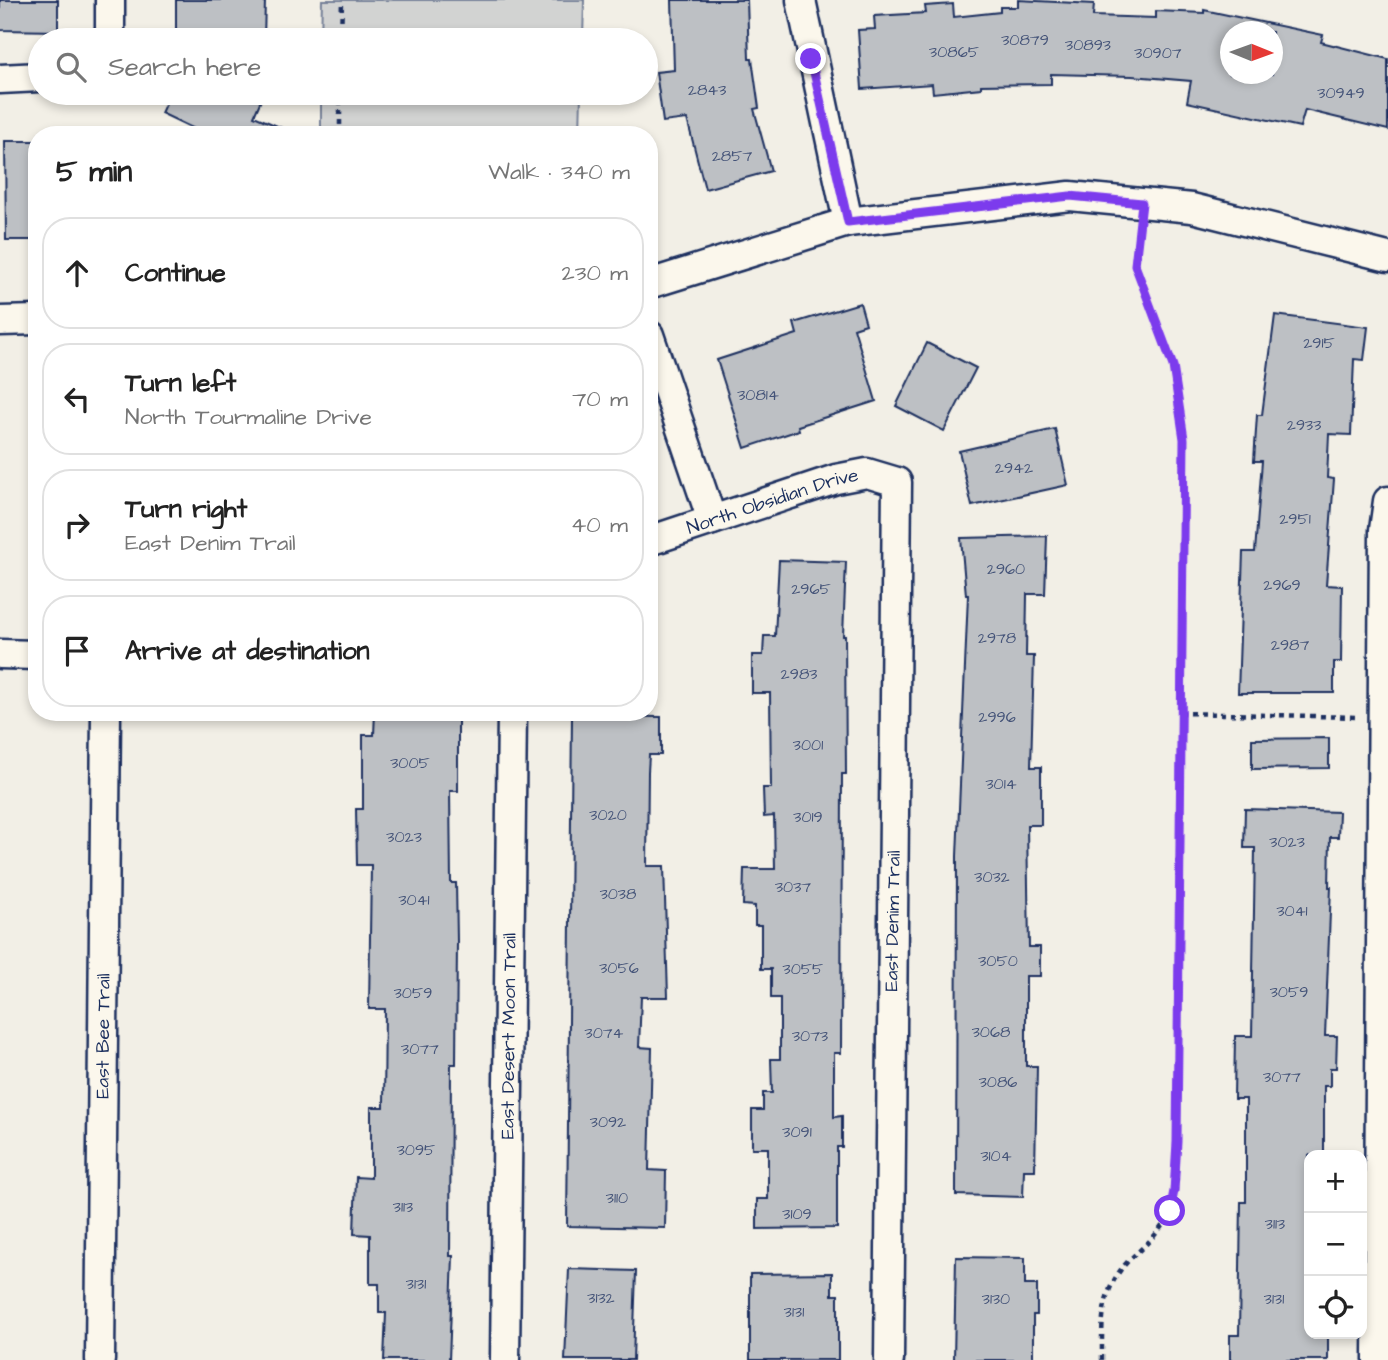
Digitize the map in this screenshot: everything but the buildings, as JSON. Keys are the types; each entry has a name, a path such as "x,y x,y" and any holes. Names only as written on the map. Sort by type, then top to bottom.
{"street":[{"path":"110,0 110,28"},
{"path":"801,0 848,222"},
{"path":"0,79 28,78"},
{"path":"658,281 848,222 1070,196 1192,208 1388,257"},
{"path":"0,321 28,320"},
{"path":"658,361 712,520"},
{"name":"North Obsidian Drive","path":"658,538 836,479 867,473 897,482"},
{"name":"East Denim Trail","path":"889,1360 897,482"},
{"path":"1378,1360 1382,718 1388,501"},
{"path":"0,654 28,655"},
{"name":"East Bee Trail","path":"100,1360 106,721"},
{"name":"East Desert Moon Trail","path":"505,1360 512,721"}],"path":[{"path":"341,28 342,0"},
{"path":"340,105 340,126"},
{"path":"1102,1360 1104,1301 1115,1278 1161,1228 1170,1211 1174,1191 1180,948 1184,439 1173,366 1135,265 1142,203"},
{"path":"1180,713 1382,718"}],"shaded area":[{"path":"322,0 584,0 583,28 321,28"},
{"path":"321,105 581,105 580,126 321,126"}],"route":[{"path":"811,59 848,222 1070,196 1142,203 1135,265 1173,366 1180,395 1184,439 1177,1142 1170,1211"}]}
